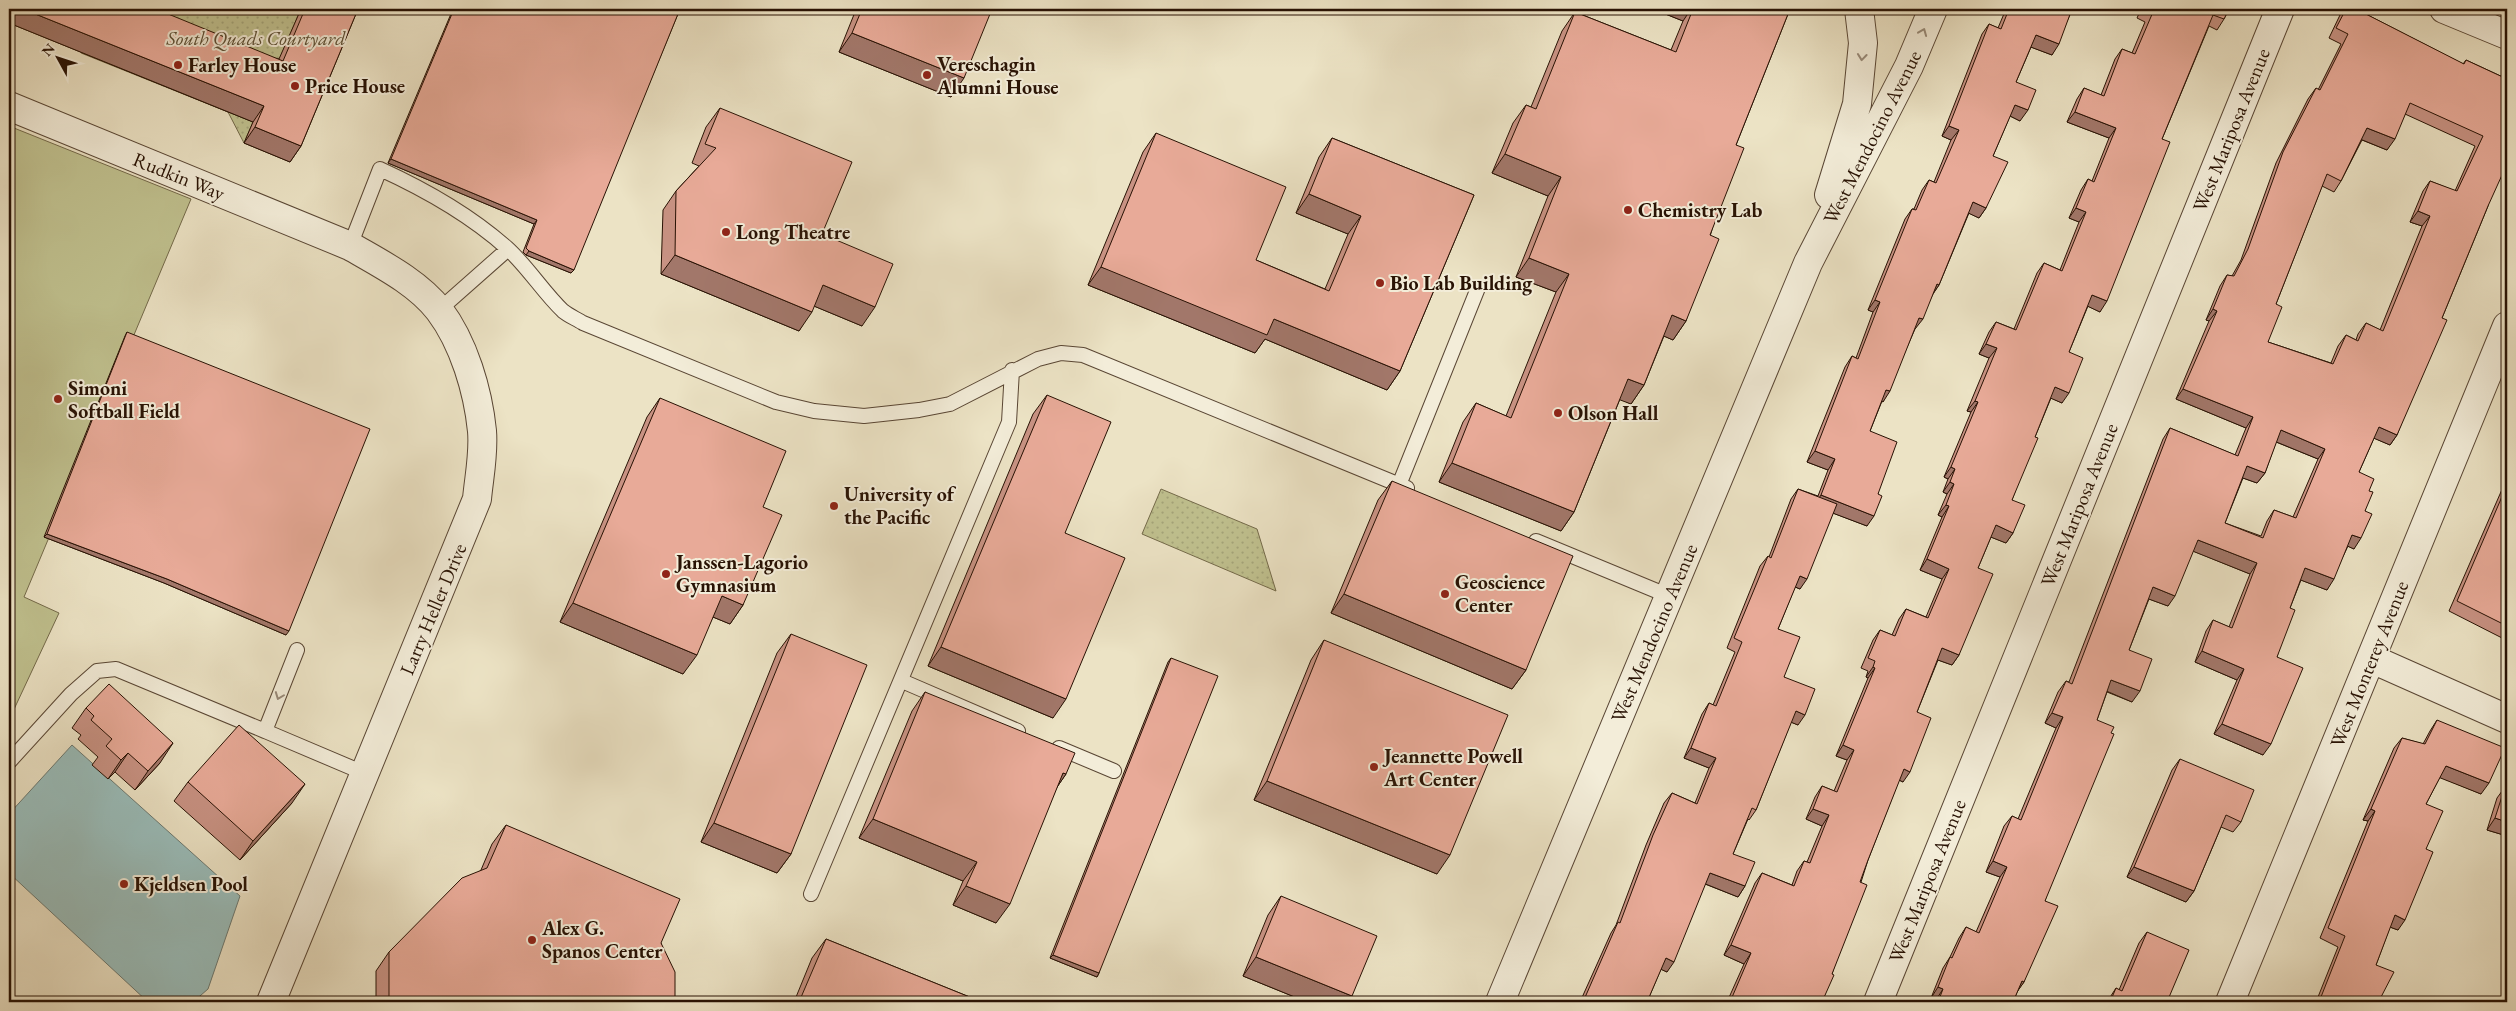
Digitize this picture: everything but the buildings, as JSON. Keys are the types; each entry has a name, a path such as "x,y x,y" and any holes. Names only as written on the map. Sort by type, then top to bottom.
{"street":[{"name":"West Mendocino Avenue","path":"1808,263 1857,104 1863,43 1859,9"},
{"name":"West Mendocino Avenue","path":"1500,1002 1808,263 1909,66 1933,9"},
{"name":"West Mariposa Avenue","path":"1878,1002 2280,9"},
{"path":"2444,9 2507,35"},
{"name":"Rudkin Way","path":"9,106 350,246"},
{"name":"Larry Heller Drive","path":"271,1002 477,499 482,458 482,432 477,402 467,365 439,310 414,287 350,246"},
{"name":"West Monterey Avenue","path":"2230,1002 2507,326"},
{"path":"2372,659 2507,719"}],"lane":[{"path":"350,246 380,169 450,205 478,224 508,249 533,274 564,312 583,323 776,402 814,411 864,416 919,410 950,404 1012,370 1038,359 1061,353 1084,355 1417,492"},
{"path":"439,310 508,249"},
{"path":"1399,485 1478,288"},
{"path":"811,894 902,681 1009,422 1012,370"},
{"path":"1525,536 1669,596"},
{"path":"265,731 297,650"},
{"path":"9,762 71,694 97,671 116,670 364,773"},
{"path":"902,681 1114,771"}],"green space":[{"name":"South Quads Courtyard","path":"99,9 354,9 300,11 244,143 228,112 81,53"},
{"name":"Simoni Softball Field","path":"9,126 191,199 24,597 59,613 9,720"},
{"path":"1161,489 1257,529 1276,591 1142,534"}],"water":[{"name":"Kjeldsen Pool","path":"72,745 240,896 208,989 193,1002 148,1002 9,873 9,814"}],"place":[{"name":"Farley House","path":"178,65"},
{"name":"Vereschagin Alumni House","path":"927,75"},
{"name":"Price House","path":"295,86"},
{"name":"Chemistry Lab","path":"1628,210"},
{"name":"Long Theatre","path":"726,232"},
{"name":"Bio Lab Building","path":"1380,283"},
{"name":"Simoni Softball Field","path":"58,399"},
{"name":"Olson Hall","path":"1558,413"},
{"name":"University of the Pacific","path":"834,506"},
{"name":"Janssen-Lagorio Gymnasium","path":"666,574"},
{"name":"Geoscience Center","path":"1445,594"},
{"name":"Jeannette Powell Art Center","path":"1374,767"},
{"name":"Kjeldsen Pool","path":"124,884"},
{"name":"Alex G. Spanos Center","path":"532,940"}]}
